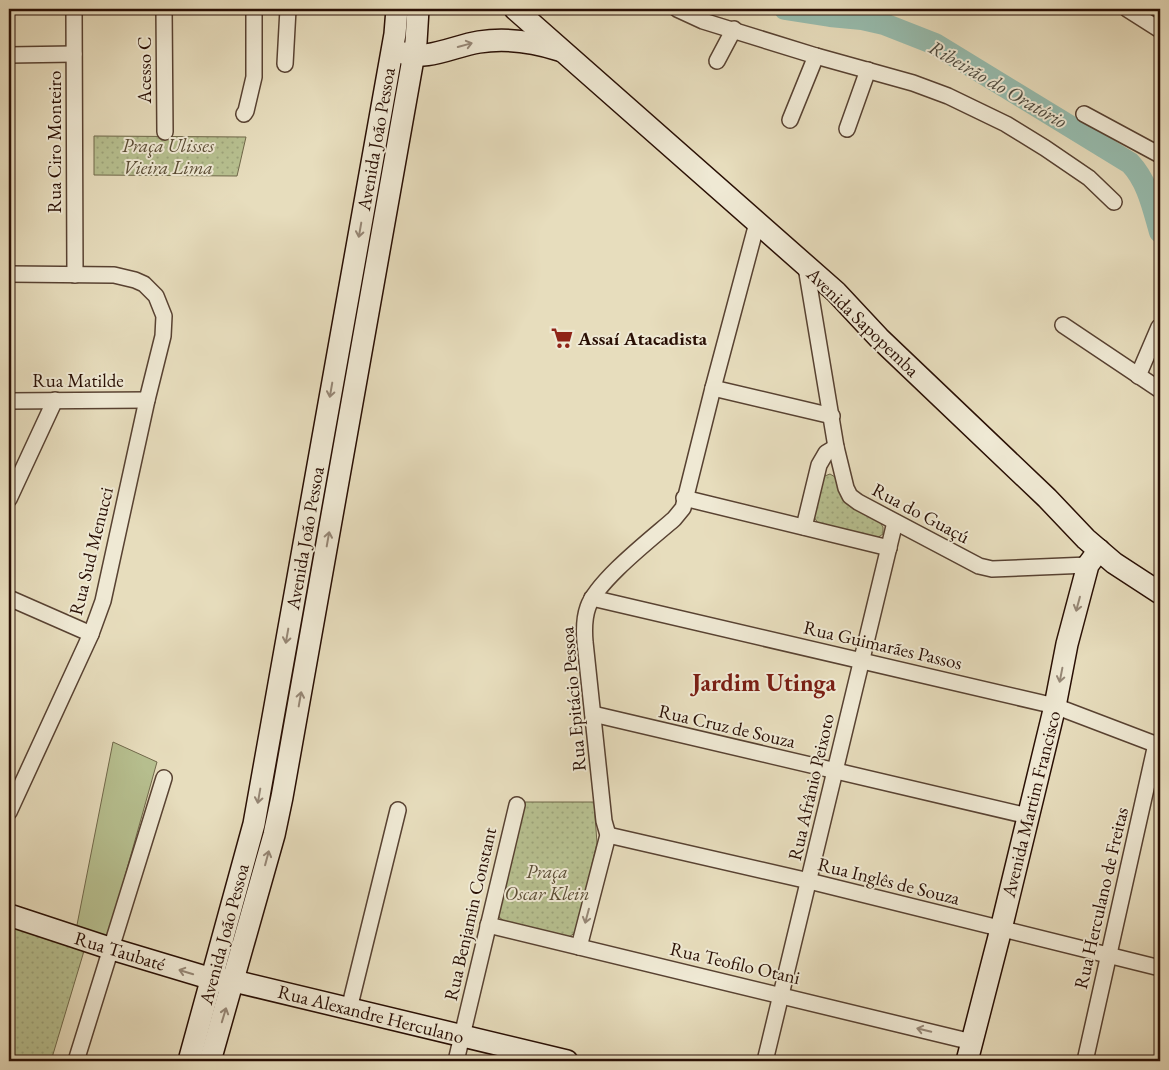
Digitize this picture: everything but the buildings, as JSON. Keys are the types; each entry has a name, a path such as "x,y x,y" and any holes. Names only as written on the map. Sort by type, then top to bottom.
{"main road":[{"name":"Avenida João Pessoa","path":"189,1061 254,824 398,9"},
{"name":"Avenida João Pessoa","path":"210,1061 274,835 282,797 414,54 418,30 418,9"},
{"path":"488,41 506,28 514,9"},
{"name":"Avenida Sapopemba","path":"514,9 836,292 1093,557 1123,569 1160,593"},
{"path":"395,34 398,50 403,53 414,54"},
{"name":"Avenida João Pessoa","path":"414,54 443,53 466,45 488,41"},
{"name":"Avenida Sapopemba","path":"488,41 528,43 564,52"},
{"path":"409,80 423,64 443,53"},
{"name":"Avenida Martim Francisco","path":"969,1051 1001,930 1055,706 1067,644 1093,557"},
{"name":"Rua Taubaté","path":"9,916 212,979 234,981"},
{"name":"Rua Alexandre Herculano","path":"234,981 566,1061"}],"street":[{"name":"Rua Ciro Monteiro","path":"74,9 75,275"},
{"name":"Acesso C","path":"164,9 164,132"},
{"path":"244,114 254,84 254,9"},
{"path":"285,64 288,9"},
{"path":"677,9 704,20 812,54 928,88 1006,124 1085,175 1114,202"},
{"path":"1127,9 1160,30"},
{"path":"717,61 734,29"},
{"path":"9,55 74,54"},
{"path":"790,120 812,54"},
{"path":"846,129 868,70"},
{"path":"1084,114 1160,155"},
{"name":"Rua Epitácio Pessoa","path":"579,946 608,835 604,821 584,630 588,607 592,598 606,580 683,508 684,498 757,223"},
{"name":"Rua do Guaçú","path":"806,267 836,447 846,488 850,496 974,564 986,568 1093,557"},
{"path":"9,274 75,275"},
{"name":"Rua Sud Menucci","path":"9,812 91,634 103,601 163,336 164,316 156,296 144,284 114,275 75,275"},
{"path":"1063,325 1160,390"},
{"path":"1138,376 1159,327"},
{"path":"713,388 832,416"},
{"path":"9,499 55,400"},
{"name":"Rua Matilde","path":"9,401 147,400"},
{"path":"804,527 819,465 826,453 836,447"},
{"path":"684,498 889,548"},
{"name":"Rua Afrânio Peixoto","path":"765,1061 895,522"},
{"path":"9,598 91,634"},
{"name":"Rua Guimarães Passos","path":"592,598 1055,706 1158,745"},
{"name":"Rua Cruz de Souza","path":"593,714 1028,816"},
{"name":"Rua Herculano de Freitas","path":"1085,1061 1158,745"},
{"path":"76,1061 164,778"},
{"name":"Rua Benjamin Constant","path":"456,1061 517,805"},
{"path":"349,1008 398,810"},
{"name":"Rua Inglês de Souza","path":"608,835 809,881 1160,968"},
{"name":"Rua Teofilo Otani","path":"488,925 782,995 969,1051"}],"green space":[{"name":"Praça Ulisses Vieira Lima","path":"94,136 246,137 237,176 94,175"},
{"path":"830,474 835,477 844,498 879,521 883,527 883,534 877,538 818,523 814,517 822,477"},
{"path":"113,742 157,762 107,940 76,930"},
{"name":"Praça Oscar Klein","path":"525,802 594,802 597,843 576,932 569,937 504,921 499,917"},
{"path":"9,926 83,947 84,951 51,1061 9,1061"}],"waterway":[{"name":"Ribeirão do Oratório","path":"785,9 862,19 884,24 935,44 1130,163 1146,187 1160,232"}],"place":[{"name":"Assaí Atacadista","path":"562,338"}],"district":[{"name":"Jardim Utinga","path":"764,682"}]}
